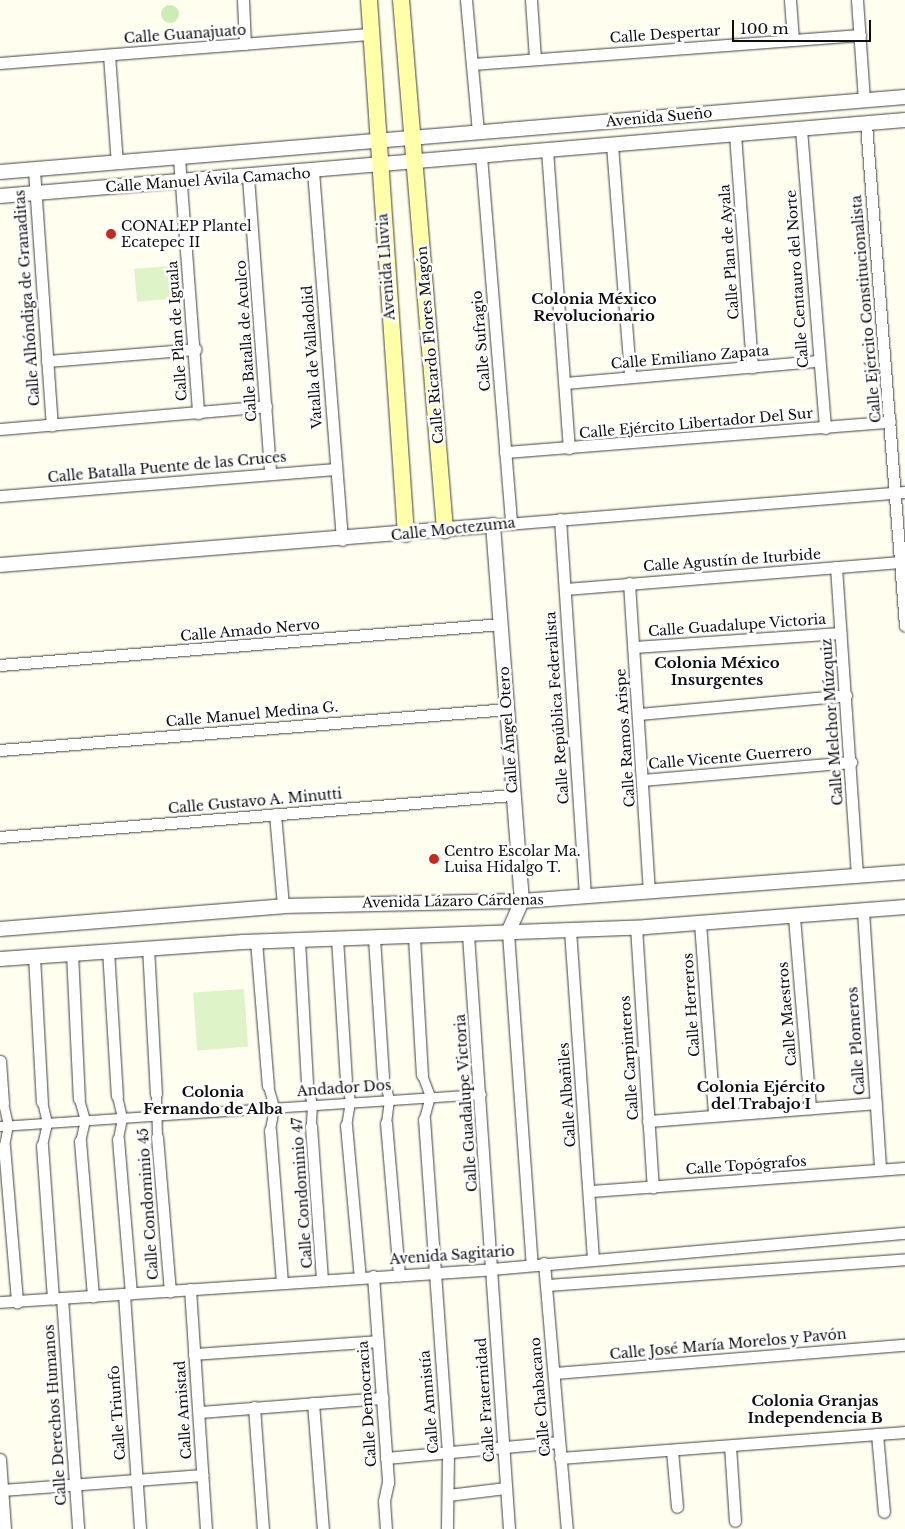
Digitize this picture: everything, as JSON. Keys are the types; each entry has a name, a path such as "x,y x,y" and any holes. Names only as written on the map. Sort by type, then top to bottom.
{"main road":[{"name":"Avenida Lluvia","path":"369,0 376,140 406,534"},
{"name":"Calle Ricardo Flores Magón","path":"402,0 445,530"}],"street":[{"path":"243,0 245,44"},
{"path":"466,0 478,131"},
{"path":"531,0 535,59"},
{"path":"790,0 793,40"},
{"path":"857,0 864,101"},
{"name":"Calle Guanajuato","path":"0,64 372,34"},
{"name":"Calle Despertar","path":"473,64 860,35"},
{"path":"109,55 117,163"},
{"name":"Avenida Sueño","path":"412,136 905,97"},
{"name":"Avenida Sueño","path":"415,161 905,120"},
{"name":"Calle Ejército Constitucionalista","path":"866,124 890,422 900,492 900,562 905,625"},
{"name":"Calle Centauro del Norte","path":"801,129 818,361 825,428"},
{"name":"Calle Plan de Ayala","path":"735,134 752,367"},
{"name":"Calle Manuel Ávila Camacho","path":"0,172 179,158 412,136"},
{"path":"612,144 630,376"},
{"path":"547,150 569,448"},
{"name":"Calle Sufragio","path":"481,156 511,524"},
{"name":"Calle Plan de Iguala","path":"179,158 196,349 198,412"},
{"name":"Calle Manuel Ávila Camacho","path":"0,196 378,167 415,161"},
{"name":"Calle Alhóndiga de Granaditas","path":"34,170 33,193 52,425"},
{"name":"Vatalla de Valladolid","path":"313,172 342,540"},
{"name":"Calle Batalla de Aculco","path":"248,177 270,473"},
{"path":"47,361 196,349"},
{"name":"Calle Emiliano Zapata","path":"565,383 818,361"},
{"path":"0,429 266,406"},
{"name":"Calle Ejército Libertador Del Sur","path":"505,452 890,422"},
{"name":"Calle Batalla Puente de las Cruces","path":"0,496 336,469"},
{"name":"Calle Moctezuma","path":"0,565 342,540 560,519 900,492"},
{"name":"Calle República Federalista","path":"560,519 585,896"},
{"name":"Calle Ángel Otero","path":"493,525 502,624 512,795 522,901 508,933"},
{"name":"Calle Agustín de Iturbide","path":"565,589 900,562"},
{"name":"Calle Melchor Múzquiz","path":"836,568 857,875"},
{"name":"Calle Ramos Arispe","path":"630,583 649,891"},
{"name":"Calle Amado Nervo","path":"0,665 502,624"},
{"name":"Calle Guadalupe Victoria","path":"634,648 841,633"},
{"path":"639,714 846,695"},
{"name":"Calle Manuel Medina G.","path":"0,750 507,709"},
{"name":"Calle Vicente Guerrero","path":"642,780 850,762"},
{"name":"Calle Gustavo A. Minutti","path":"0,837 512,795"},
{"path":"275,814 283,906"},
{"name":"Avenida Lázaro Cárdenas","path":"0,929 283,906 522,901 905,872"},
{"path":"0,958 256,941 414,937 636,927 905,908"},
{"name":"Calle Plomeros","path":"863,911 880,1169"},
{"name":"Calle Maestros","path":"794,917 810,1108"},
{"name":"Calle Herreros","path":"700,923 714,1115"},
{"name":"Calle Carpinteros","path":"636,927 653,1187"},
{"name":"Calle Albañiles","path":"570,930 594,1259"},
{"path":"508,933 532,1264"},
{"name":"Calle Guadalupe Victoria","path":"468,935 481,1094 491,1269"},
{"path":"414,937 422,1075 430,1096 424,1120"},
{"path":"337,938 346,1080 350,1102 346,1125 360,1278"},
{"path":"374,938 382,1077 390,1099 386,1123 399,1275"},
{"path":"299,940 307,1083"},
{"path":"256,941 268,1086 274,1107 270,1130 282,1283"},
{"path":"148,948 156,1094"},
{"path":"108,950 117,1096 122,1118 118,1139"},
{"path":"72,953 79,1099 85,1120 80,1141 93,1296"},
{"path":"34,956 42,1102 47,1123 42,1145"},
{"path":"0,1062 4,1146 17,1302"},
{"name":"Calle Condominio 47","path":"307,1083 312,1104 310,1126 322,1280"},
{"name":"Calle Condominio 45","path":"156,1094 158,1115 157,1137 170,1291"},
{"name":"Andador Dos","path":"4,1126 481,1094"},
{"path":"648,1121 875,1103"},
{"name":"Calle Amnistía","path":"424,1120 436,1255 433,1273 448,1454 447,1529"},
{"name":"Calle Triunfo","path":"118,1139 140,1529"},
{"name":"Calle Derechos Humanos","path":"42,1145 78,1529"},
{"name":"Calle Topógrafos","path":"590,1191 905,1168"},
{"name":"Avenida Sagitario","path":"0,1302 491,1269 544,1262 905,1233"},
{"path":"546,1285 905,1260"},
{"name":"Calle Chabacano","path":"544,1262 567,1529"},
{"name":"Calle Fraternidad","path":"491,1269 509,1529"},
{"name":"Calle Democracia","path":"373,1276 386,1458 386,1529"},
{"name":"Calle Amistad","path":"190,1289 206,1529"},
{"path":"194,1354 378,1341"},
{"name":"Calle José María Morelos y Pavón","path":"554,1373 905,1345"},
{"path":"199,1412 382,1398"},
{"path":"313,1403 324,1529"},
{"path":"254,1408 264,1529"},
{"path":"560,1458 905,1432"},
{"path":"877,1434 884,1512"},
{"path":"386,1458 448,1454 559,1442"},
{"path":"730,1446 735,1521"},
{"path":"672,1450 677,1507"},
{"path":"0,1459 5,1529"},
{"path":"2,1490 202,1475"},
{"path":"448,1495 506,1488"}],"green space":[{"path":"170,5 176,8 179,14 176,20 170,23 164,20 161,14 164,8"},
{"path":"179,265 182,298 137,302 134,269"},
{"path":"244,989 248,1047 197,1050 193,993"}],"place":[{"name":"CONALEP Plantel Ecatepec II","path":"111,234"},
{"name":"Centro Escolar Ma. Luisa Hidalgo T.","path":"434,859"}],"district":[{"name":"Colonia México Revolucionario","path":"594,306"},
{"name":"Colonia México Insurgentes","path":"717,670"},
{"name":"Colonia Ejército del Trabajo I","path":"761,1094"},
{"name":"Colonia Fernando de Alba","path":"213,1100"},
{"name":"Colonia Granjas Independencia B","path":"815,1408"}]}
